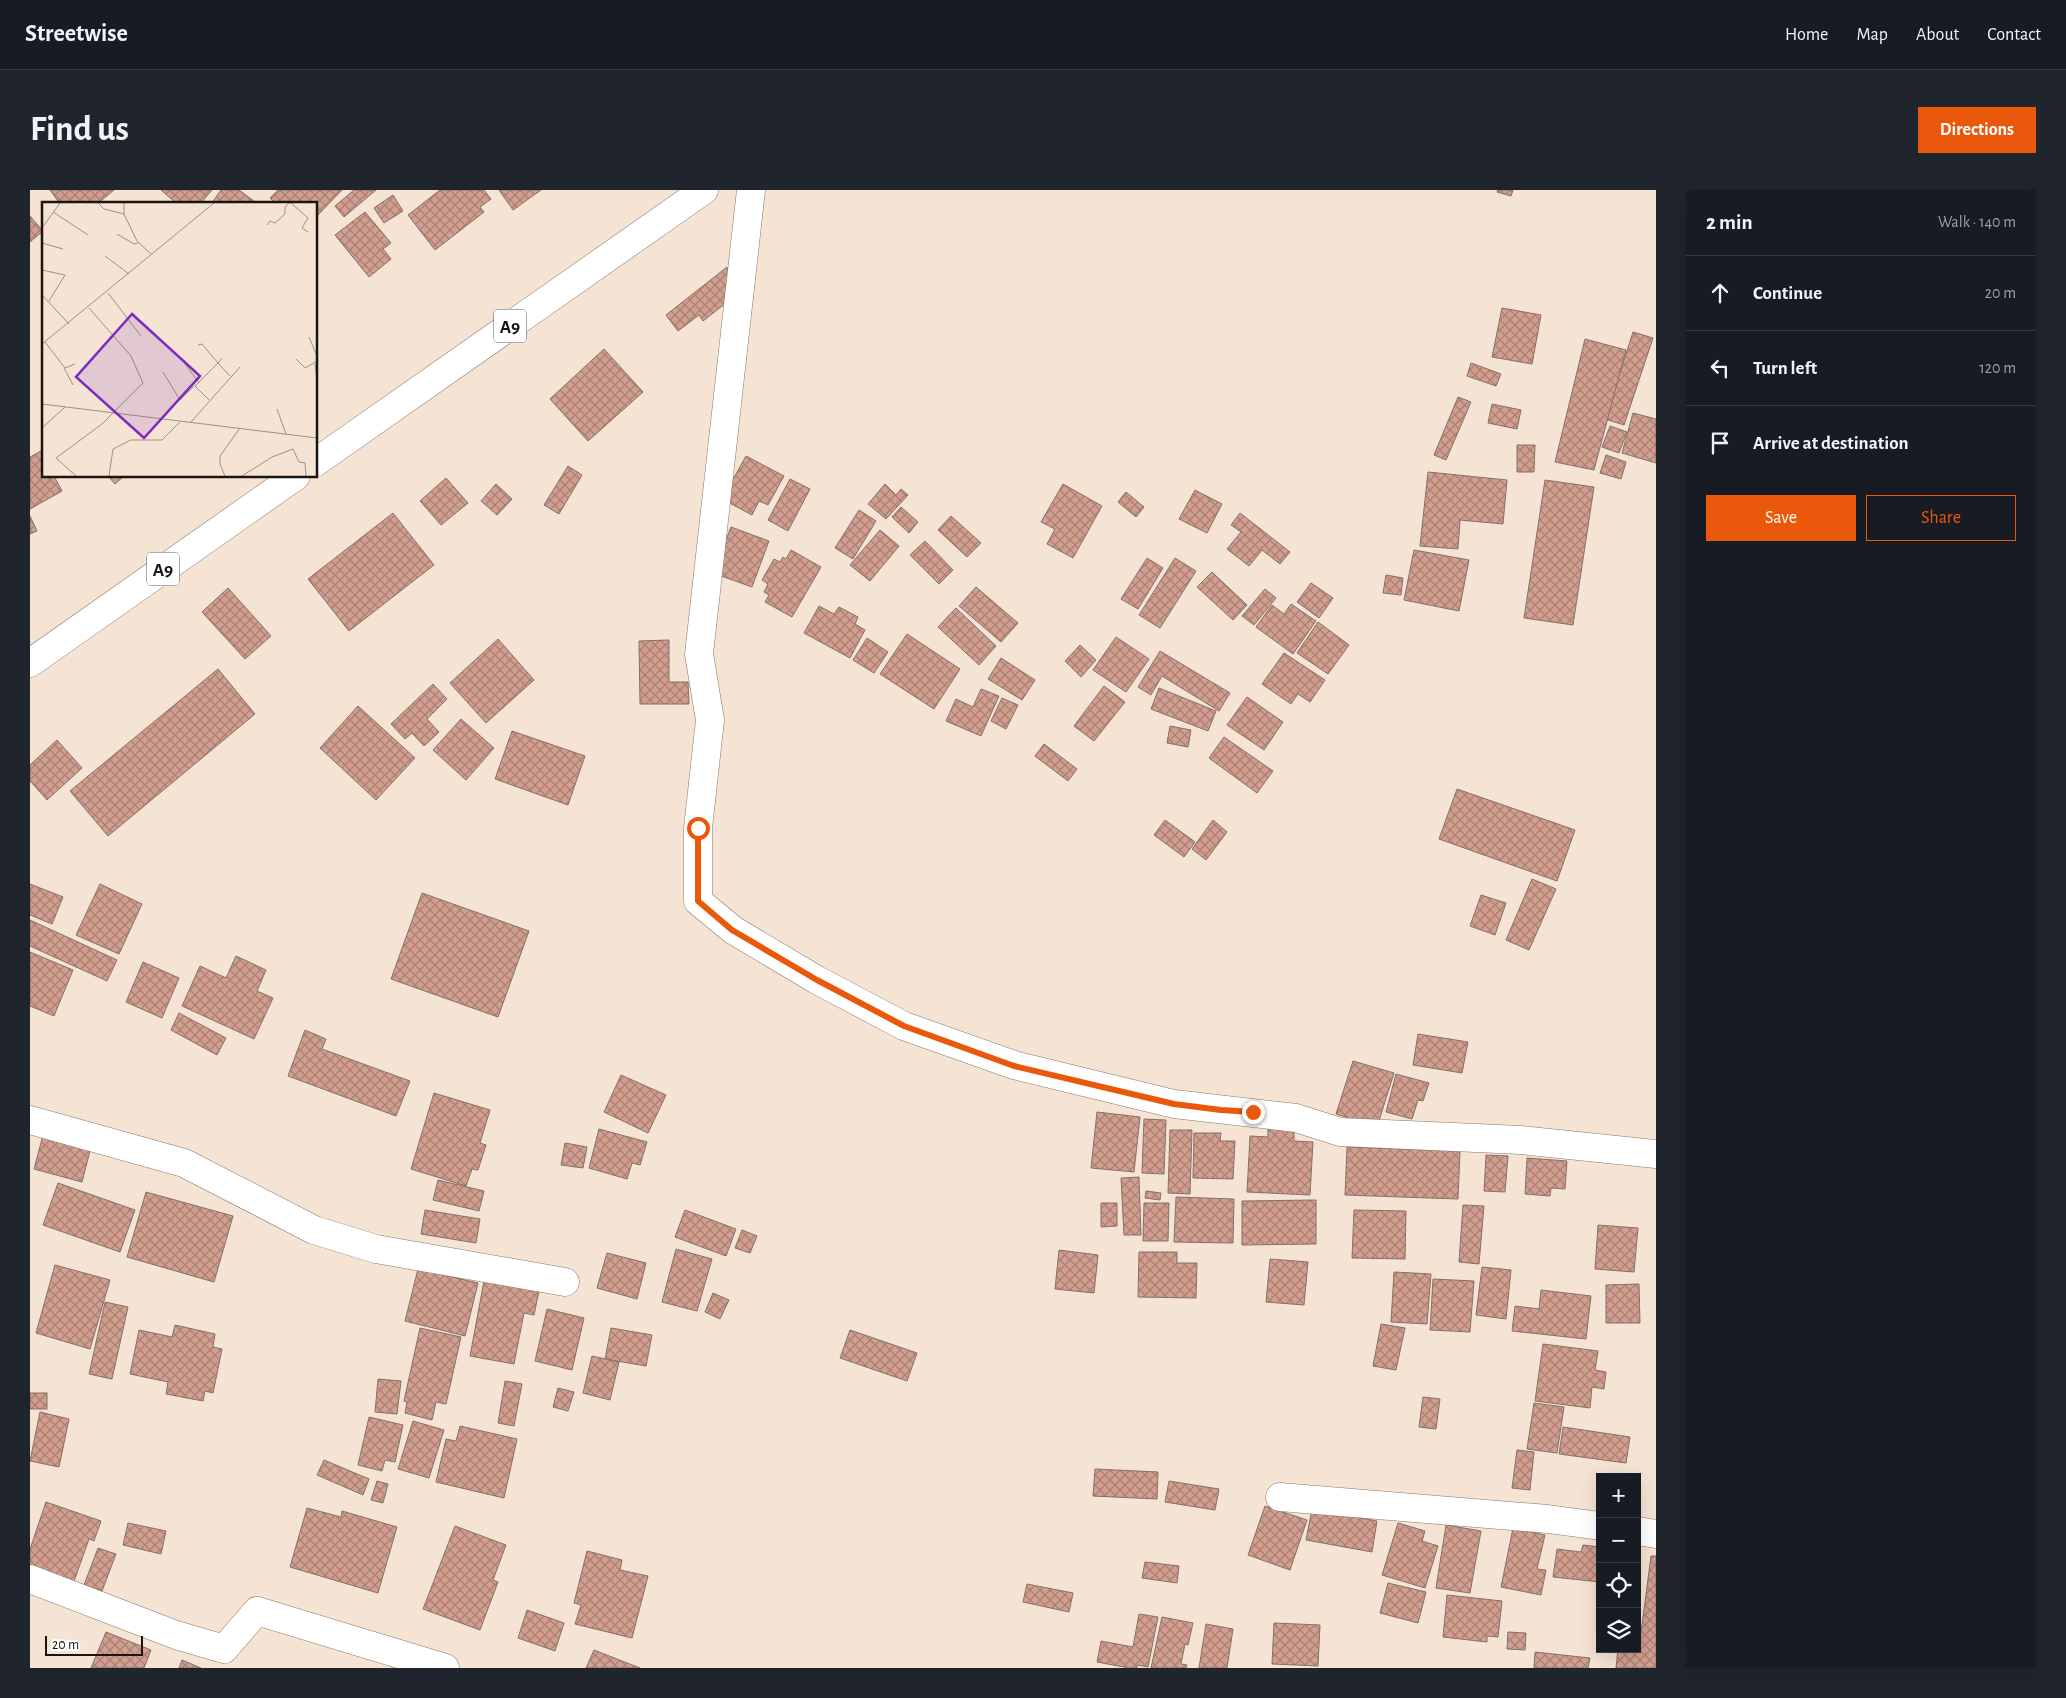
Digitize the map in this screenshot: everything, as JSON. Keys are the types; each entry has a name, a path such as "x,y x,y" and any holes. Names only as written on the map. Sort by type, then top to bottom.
{"street":[{"name":"A9","path":"318,461 704,190"},
{"path":"752,190 699,654 710,720 698,828 698,901 732,930 817,980 904,1026 1014,1066 1174,1104 1296,1118 1340,1132 1521,1140 1656,1154"},
{"name":"A9","path":"30,663 293,478"},
{"path":"30,1120 184,1162 314,1230 376,1249 565,1282"},
{"path":"1280,1497 1548,1519 1596,1525"},
{"path":"1641,1532 1656,1534"},
{"path":"30,1579 176,1635 224,1650 258,1611 445,1668"}],"building":[{"path":"50,190 114,190 99,202 59,202"},
{"path":"161,190 212,190 202,202 175,202"},
{"path":"221,190 239,190 255,202 212,202"},
{"path":"278,190 342,190 318,215 318,202 274,202 270,198"},
{"path":"354,190 376,190 344,217 335,206"},
{"path":"440,190 484,190 491,199 480,207 484,212 435,250 408,215"},
{"path":"499,190 541,190 513,210"},
{"path":"1498,190 1513,190 1511,196 1497,192"},
{"path":"393,195 403,211 384,223 374,208"},
{"path":"365,212 391,243 383,249 391,259 369,277 335,235"},
{"path":"30,216 42,232 30,242"},
{"path":"727,267 731,299 703,321 699,315 678,331 666,315"},
{"path":"1502,308 1541,315 1532,364 1492,357"},
{"path":"1633,332 1653,338 1624,425 1605,419"},
{"path":"1585,339 1626,350 1594,470 1555,462"},
{"path":"604,349 643,392 588,441 550,399"},
{"path":"1471,363 1501,374 1496,386 1467,376"},
{"path":"1458,397 1471,402 1446,460 1434,455"},
{"path":"1492,404 1521,410 1517,429 1488,423"},
{"path":"1633,413 1656,419 1656,463 1622,453"},
{"path":"1610,426 1627,432 1619,453 1602,447"},
{"path":"1517,445 1535,445 1534,472 1517,472"},
{"path":"41,451 42,478 55,478 62,491 30,509 30,457"},
{"path":"1606,455 1626,462 1621,479 1600,473"},
{"path":"746,456 784,476 768,505 759,501 752,515 722,499"},
{"path":"568,466 582,475 559,514 544,505"},
{"path":"1428,472 1507,480 1503,524 1460,520 1458,549 1420,546"},
{"path":"110,478 122,478 115,484"},
{"path":"446,478 468,503 441,525 420,501"},
{"path":"790,479 810,489 788,531 768,520"},
{"path":"1545,480 1594,487 1573,625 1524,618"},
{"path":"496,484 512,499 497,515 481,501"},
{"path":"885,484 896,495 901,489 908,495 886,519 868,504"},
{"path":"1063,484 1102,506 1073,558 1047,544 1055,529 1041,522"},
{"path":"1195,490 1222,504 1207,533 1179,519"},
{"path":"1126,492 1144,507 1136,517 1118,502"},
{"path":"901,507 918,522 909,533 892,517"},
{"path":"859,510 876,521 853,559 835,548"},
{"path":"393,513 434,565 349,631 308,579"},
{"path":"1240,513 1290,552 1280,564 1262,550 1249,566 1227,549 1241,532 1231,525"},
{"path":"30,516 37,531 30,534"},
{"path":"951,516 981,543 967,557 938,530"},
{"path":"731,527 769,541 752,587 713,573"},
{"path":"880,530 899,546 870,581 850,565"},
{"path":"925,541 953,570 939,584 910,555"},
{"path":"791,550 821,567 792,617 765,602 769,595 764,592 768,584 762,580 774,559 780,562 783,557 786,559"},
{"path":"1414,550 1469,560 1459,611 1404,600"},
{"path":"1147,558 1163,568 1138,609 1121,599"},
{"path":"1175,558 1196,571 1160,628 1139,615"},
{"path":"1212,572 1247,605 1233,620 1197,587"},
{"path":"1386,575 1403,578 1401,595 1383,593"},
{"path":"1311,583 1333,598 1319,618 1297,602"},
{"path":"976,587 1018,623 1001,642 959,606"},
{"path":"228,588 271,636 245,659 202,612"},
{"path":"1265,589 1276,598 1254,625 1242,616"},
{"path":"1291,604 1316,621 1293,654 1256,627 1272,605 1284,614"},
{"path":"819,606 834,614 839,607 858,617 855,624 865,630 850,658 804,633"},
{"path":"956,608 996,646 979,665 938,627"},
{"path":"1318,622 1349,645 1328,674 1297,653"},
{"path":"907,634 960,669 934,709 880,674"},
{"path":"1116,637 1149,659 1126,692 1093,670"},
{"path":"867,638 888,652 874,673 853,660"},
{"path":"498,639 534,680 486,723 450,683"},
{"path":"669,640 669,682 688,682 689,704 640,704 639,641"},
{"path":"1080,645 1096,660 1081,677 1065,661"},
{"path":"1160,651 1230,693 1219,711 1162,676 1151,695 1138,687"},
{"path":"1284,653 1325,680 1310,702 1298,694 1291,704 1262,684"},
{"path":"1001,658 1035,680 1022,700 988,679"},
{"path":"218,669 255,714 108,836 70,791"},
{"path":"433,684 447,699 427,719 439,732 424,746 412,733 405,739 391,724"},
{"path":"1104,686 1125,702 1094,741 1074,726"},
{"path":"1159,688 1216,711 1208,731 1151,709"},
{"path":"981,689 999,696 981,736 946,721 956,699 973,707"},
{"path":"1247,697 1283,722 1264,750 1227,725"},
{"path":"1002,698 1018,705 1006,729 991,721"},
{"path":"358,706 415,758 376,800 320,748"},
{"path":"461,719 494,748 466,780 433,750"},
{"path":"1170,726 1191,730 1188,747 1167,743"},
{"path":"512,731 585,756 568,805 495,779"},
{"path":"1224,737 1273,771 1257,793 1209,758"},
{"path":"57,740 82,768 47,800 30,781 30,765"},
{"path":"1044,744 1077,769 1068,781 1035,756"},
{"path":"1457,789 1575,830 1557,881 1439,839"},
{"path":"1165,820 1195,842 1184,857 1154,835"},
{"path":"1213,820 1227,832 1206,860 1192,849"},
{"path":"1532,879 1556,889 1529,950 1506,940"},
{"path":"30,884 63,897 52,924 30,915"},
{"path":"100,884 142,904 119,954 76,935"},
{"path":"422,893 529,931 498,1017 391,979"},
{"path":"1481,895 1506,903 1495,935 1470,926"},
{"path":"30,920 117,960 107,981 30,946"},
{"path":"30,952 73,970 54,1016 30,1006"},
{"path":"236,956 266,970 257,991 273,998 254,1039 182,1006 200,966 226,978"},
{"path":"143,962 179,978 162,1018 126,1002"},
{"path":"179,1013 226,1038 217,1055 171,1030"},
{"path":"305,1030 326,1039 322,1049 410,1081 396,1116 288,1076"},
{"path":"1418,1034 1468,1042 1462,1073 1413,1065"},
{"path":"1353,1061 1394,1073 1377,1127 1336,1114"},
{"path":"1396,1074 1429,1083 1423,1101 1418,1100 1412,1119 1386,1112"},
{"path":"621,1075 666,1095 648,1133 604,1112"},
{"path":"434,1093 490,1110 480,1143 486,1145 478,1170 472,1169 466,1186 411,1169"},
{"path":"1097,1112 1140,1117 1134,1172 1091,1168"},
{"path":"1144,1119 1166,1120 1164,1174 1142,1173"},
{"path":"1268,1128 1294,1129 1294,1141 1313,1142 1310,1195 1247,1192 1250,1136 1268,1137"},
{"path":"599,1129 647,1142 640,1165 632,1163 627,1179 589,1168"},
{"path":"1170,1130 1192,1130 1190,1194 1168,1193"},
{"path":"1194,1133 1221,1133 1220,1141 1235,1141 1233,1179 1193,1178"},
{"path":"43,1135 91,1147 82,1182 34,1169"},
{"path":"565,1143 587,1147 583,1168 561,1165"},
{"path":"1347,1147 1460,1151 1458,1199 1345,1195"},
{"path":"1486,1155 1508,1156 1505,1192 1484,1191"},
{"path":"1527,1158 1567,1161 1565,1189 1551,1188 1550,1196 1525,1194"},
{"path":"1139,1177 1141,1235 1124,1235 1121,1178"},
{"path":"438,1180 484,1191 479,1211 433,1200"},
{"path":"58,1183 135,1210 120,1252 43,1225"},
{"path":"1146,1191 1161,1193 1160,1200 1145,1198"},
{"path":"146,1192 233,1216 214,1282 127,1257"},
{"path":"1176,1197 1234,1199 1233,1243 1174,1242"},
{"path":"1316,1200 1316,1244 1242,1245 1242,1201"},
{"path":"1101,1203 1117,1203 1117,1226 1101,1227"},
{"path":"1144,1203 1169,1203 1168,1241 1143,1241"},
{"path":"1463,1205 1484,1206 1479,1264 1459,1262"},
{"path":"425,1210 480,1219 476,1243 421,1234"},
{"path":"685,1210 736,1229 726,1256 675,1237"},
{"path":"1354,1210 1406,1211 1405,1259 1352,1258"},
{"path":"1598,1225 1638,1228 1634,1272 1595,1269"},
{"path":"742,1230 757,1236 750,1253 735,1248"},
{"path":"676,1249 712,1259 697,1311 662,1302"},
{"path":"1059,1250 1098,1255 1094,1293 1055,1289"},
{"path":"1139,1252 1177,1252 1177,1263 1197,1263 1196,1298 1138,1297"},
{"path":"607,1253 646,1263 637,1299 597,1288"},
{"path":"1270,1259 1308,1262 1304,1305 1266,1302"},
{"path":"55,1265 110,1280 90,1349 36,1333"},
{"path":"1482,1267 1511,1270 1506,1319 1476,1315"},
{"path":"418,1269 478,1283 465,1336 405,1321"},
{"path":"1394,1272 1431,1274 1427,1324 1391,1322"},
{"path":"1433,1279 1474,1281 1470,1332 1430,1330"},
{"path":"484,1281 539,1291 534,1315 524,1313 514,1364 470,1356"},
{"path":"1639,1284 1640,1323 1606,1323 1606,1285"},
{"path":"1541,1290 1591,1296 1586,1339 1512,1331 1515,1306 1539,1309"},
{"path":"713,1293 729,1300 720,1319 705,1312"},
{"path":"105,1302 128,1307 112,1379 89,1374"},
{"path":"547,1309 584,1318 572,1370 535,1361"},
{"path":"1381,1324 1405,1328 1396,1370 1373,1366"},
{"path":"175,1325 215,1334 213,1347 222,1349 213,1393 205,1391 203,1401 166,1394 168,1382 130,1374 139,1330 172,1337"},
{"path":"420,1328 461,1337 446,1404 436,1402 432,1420 405,1413 407,1402 404,1401"},
{"path":"611,1328 652,1335 646,1366 605,1359"},
{"path":"850,1330 917,1353 907,1381 840,1358"},
{"path":"1543,1344 1598,1351 1595,1370 1606,1372 1604,1389 1592,1387 1590,1408 1535,1401"},
{"path":"592,1356 619,1362 610,1400 583,1393"},
{"path":"378,1379 401,1381 397,1414 375,1412"},
{"path":"505,1381 522,1384 514,1426 498,1423"},
{"path":"558,1388 574,1392 568,1411 553,1407"},
{"path":"30,1393 47,1393 47,1409 30,1409"},
{"path":"1423,1397 1440,1399 1436,1429 1419,1427"},
{"path":"1534,1403 1564,1407 1557,1453 1527,1449"},
{"path":"40,1412 69,1419 59,1467 30,1461"},
{"path":"369,1417 403,1425 395,1462 385,1460 382,1471 358,1465"},
{"path":"413,1421 444,1430 429,1478 398,1469"},
{"path":"460,1426 517,1439 504,1498 436,1482 446,1439 456,1441"},
{"path":"1563,1427 1630,1437 1626,1463 1559,1454"},
{"path":"1517,1450 1534,1452 1530,1490 1512,1488"},
{"path":"324,1460 369,1479 363,1495 317,1475"},
{"path":"1095,1469 1158,1472 1157,1499 1093,1496"},
{"path":"377,1481 388,1484 383,1503 371,1500"},
{"path":"1169,1481 1219,1489 1215,1510 1165,1502"},
{"path":"46,1502 101,1521 94,1541 89,1539 73,1584 30,1569 30,1549"},
{"path":"1265,1506 1307,1520 1290,1570 1248,1555"},
{"path":"307,1508 341,1517 342,1511 397,1527 378,1593 290,1567"},
{"path":"1312,1509 1377,1521 1372,1552 1306,1540"},
{"path":"128,1523 166,1531 161,1554 123,1545"},
{"path":"1398,1523 1425,1531 1422,1541 1438,1546 1425,1588 1382,1575"},
{"path":"1446,1525 1481,1531 1470,1593 1436,1588"},
{"path":"455,1526 506,1545 493,1580 498,1582 480,1630 423,1609"},
{"path":"1513,1528 1545,1535 1537,1569 1546,1570 1541,1595 1501,1587"},
{"path":"1583,1545 1596,1547 1596,1582 1553,1577 1557,1549 1581,1552"},
{"path":"98,1548 116,1554 102,1591 84,1585"},
{"path":"587,1551 622,1560 620,1570 648,1576 632,1638 575,1624 581,1605 574,1603"},
{"path":"1651,1556 1656,1556 1656,1668 1616,1668 1618,1653 1641,1653 1641,1633"},
{"path":"1145,1562 1179,1566 1177,1583 1142,1578"},
{"path":"1388,1583 1426,1592 1418,1623 1380,1613"},
{"path":"1027,1584 1073,1593 1069,1612 1023,1602"},
{"path":"1447,1595 1502,1601 1498,1637 1487,1636 1487,1642 1443,1637"},
{"path":"527,1610 564,1623 555,1651 518,1638"},
{"path":"1139,1614 1158,1617 1148,1667 1137,1665 1137,1668 1129,1668 1097,1662 1101,1641 1133,1647"},
{"path":"1162,1617 1193,1623 1188,1645 1185,1644 1181,1664 1187,1665 1186,1668 1151,1668"},
{"path":"1274,1623 1320,1625 1318,1666 1272,1664"},
{"path":"1206,1624 1233,1629 1227,1668 1199,1668"},
{"path":"106,1632 151,1650 144,1668 91,1668"},
{"path":"1508,1632 1526,1633 1525,1650 1507,1649"},
{"path":"594,1650 640,1668 586,1668"},
{"path":"1535,1652 1590,1658 1588,1668 1534,1668"},
{"path":"182,1660 201,1668 179,1668"}],"route":[{"path":"698,828 698,901 732,930 817,980 904,1026 1014,1066 1174,1104 1253,1112"}]}
